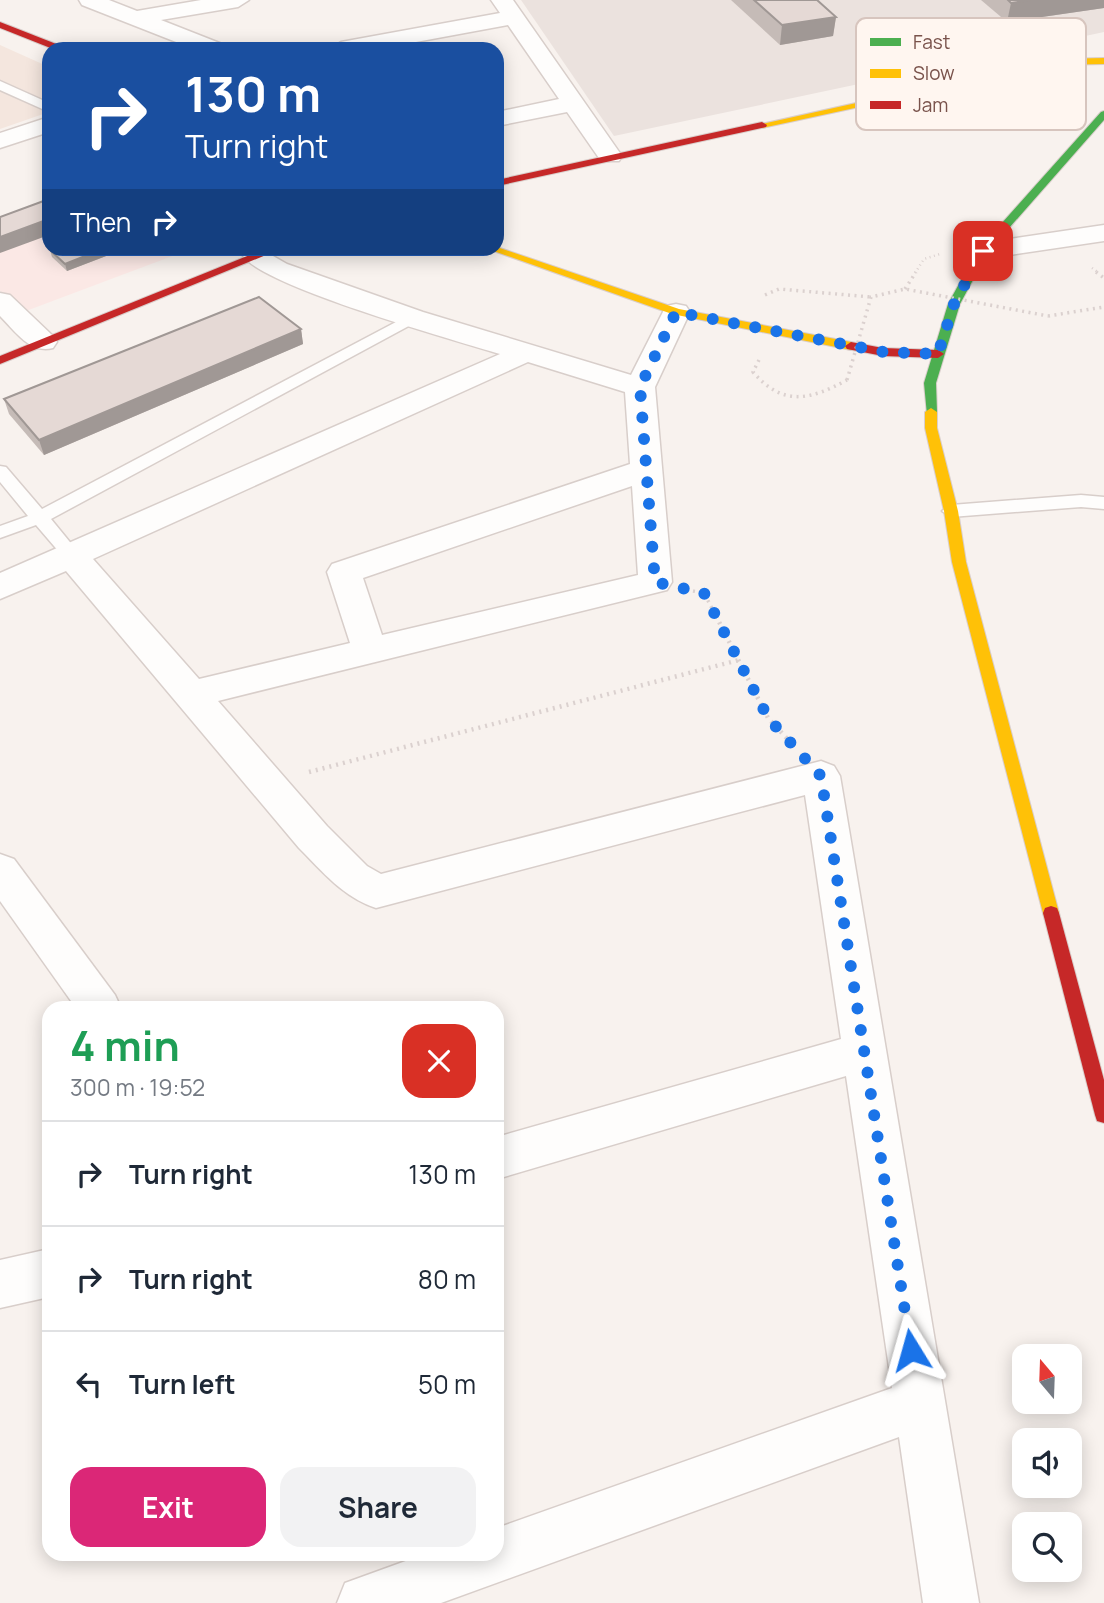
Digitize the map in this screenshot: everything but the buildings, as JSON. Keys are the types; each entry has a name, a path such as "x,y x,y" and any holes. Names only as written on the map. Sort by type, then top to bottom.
{"street":[{"path":"90,0 196,42"},
{"path":"135,18 238,0"},
{"path":"399,42 508,9 610,156"},
{"path":"0,25 43,42"},
{"path":"1086,61 1104,61"},
{"path":"504,118 574,103"},
{"path":"504,181 856,104"},
{"path":"1104,114 983,251 954,304 930,383 931,428 951,511 959,562 1104,1115"},
{"path":"0,141 42,126"},
{"path":"983,251 1104,233"},
{"path":"504,253 676,312 884,352 938,354"},
{"path":"0,360 257,256"},
{"path":"269,256 277,270 523,354 640,387"},
{"path":"0,301 43,342"},
{"path":"188,695 655,582 640,387 676,312"},
{"path":"903,337 938,354"},
{"path":"0,587 523,354"},
{"path":"370,651 344,572 645,470"},
{"path":"72,556 265,783 353,877 376,892 821,776 951,1603"},
{"path":"0,870 95,1001"},
{"path":"504,1156 866,1051"},
{"path":"0,1284 42,1275"},
{"path":"504,1553 919,1404"},
{"path":"365,1603 482,1561"}],"lane":[{"path":"0,85 42,105"},
{"path":"0,532 39,518 413,318"},
{"path":"0,471 72,556"},
{"path":"951,511 1081,501 1104,503"}],"path":[{"path":"905,289 924,259 946,253"},
{"path":"760,298 779,289 871,297 905,289 1048,316 1104,307"},
{"path":"761,357 753,372 765,389 793,398 828,391 847,380 871,297"},
{"path":"655,582 704,593 768,718 821,776"},
{"path":"265,783 739,660"}],"shaded area":[{"path":"521,0 1104,0 1104,32 1086,36 1086,18 856,18 856,85 614,136"},
{"path":"0,45 42,64 42,114 0,129"},
{"path":"42,218 42,256 172,256 26,311 0,291 0,233"}],"traffic: fast":[{"path":"931,412 930,383 954,304 983,251 1104,114"}],"traffic: slow":[{"path":"1086,61 1104,61"},
{"path":"762,125 856,105"},
{"path":"504,253 676,312 851,346"},
{"path":"931,412 931,428 951,511 959,562 1051,913"}],"traffic: jam":[{"path":"0,25 43,42"},
{"path":"504,181 762,125"},
{"path":"0,360 258,256"},
{"path":"851,346 883,352 938,354"},
{"path":"1051,913 1104,1115"}],"route":[{"path":"911,1350 821,776 768,718 704,593 655,582 640,387 676,312 884,352 938,354 954,304 983,251"}]}
